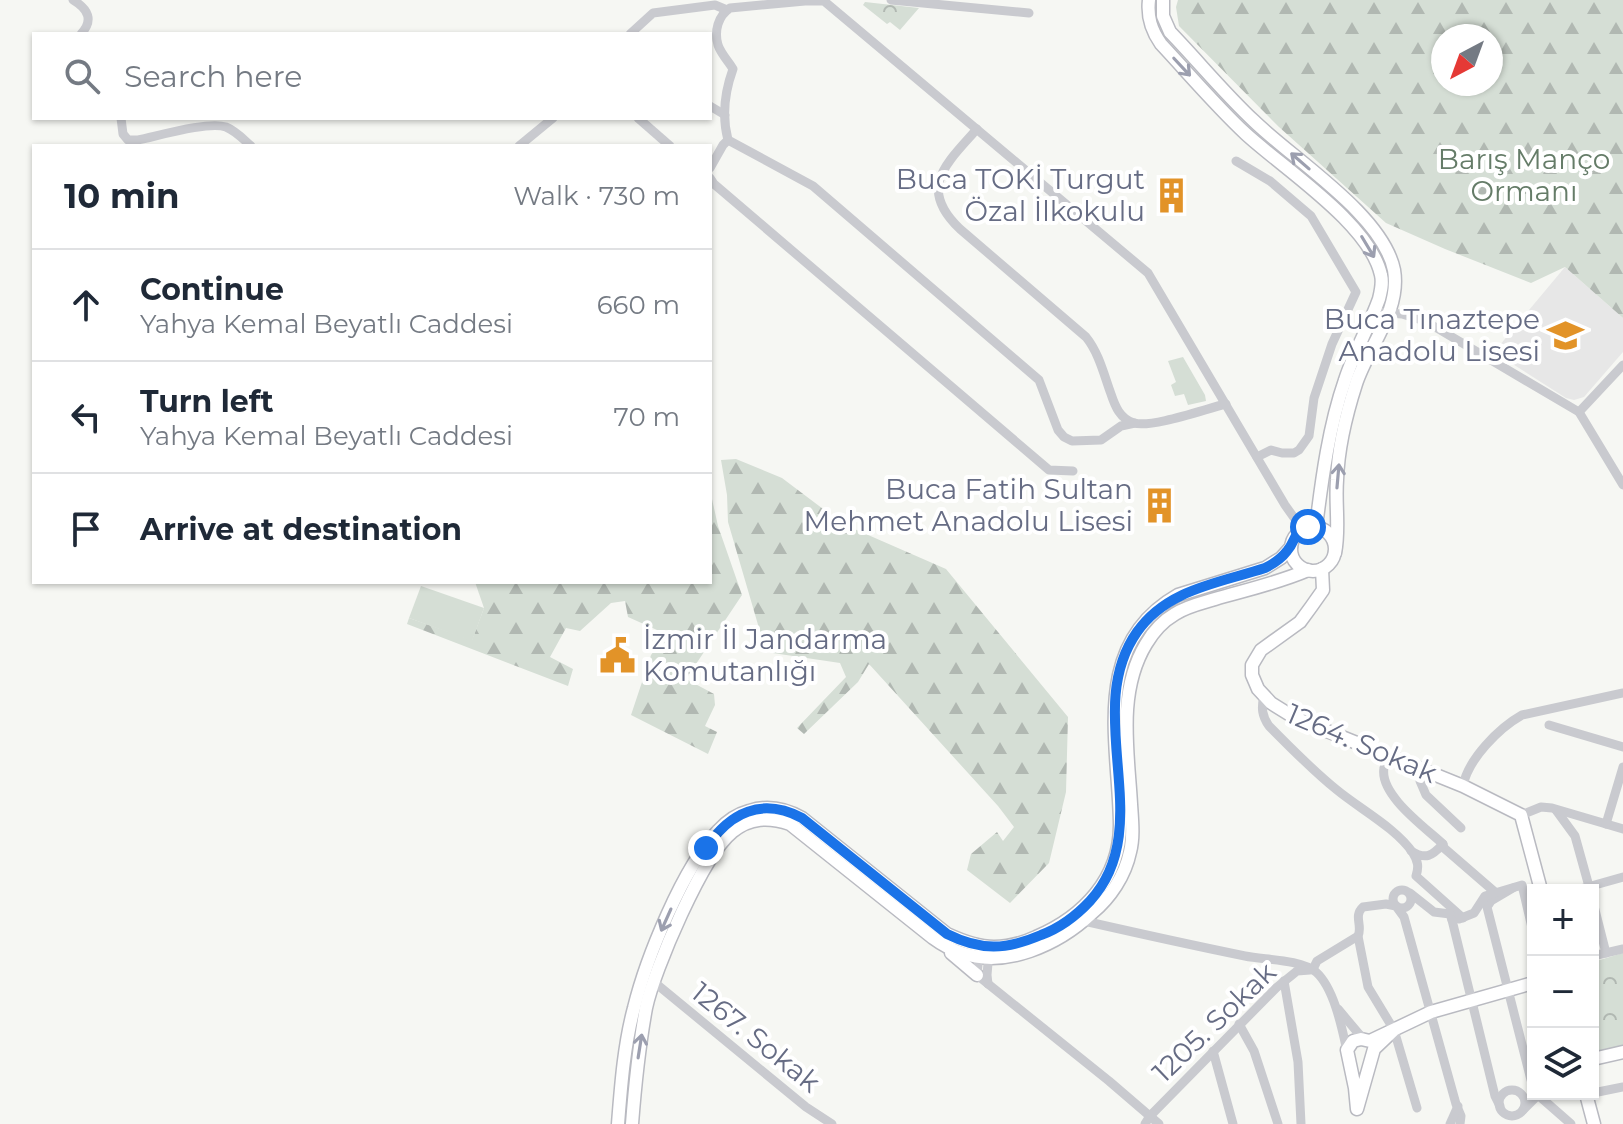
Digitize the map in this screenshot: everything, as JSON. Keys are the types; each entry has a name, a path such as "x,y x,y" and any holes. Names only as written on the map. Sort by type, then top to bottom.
{"main road":[{"path":"1149,0 1150,25 1161,44 1243,131 1343,216 1362,237 1381,275 1380,294 1374,312 1349,368 1338,402 1316,527"},
{"path":"933,938 954,951 984,952 1047,933 1080,918 1108,896 1129,856 1133,831 1126,707 1134,669 1145,645 1158,628 1185,608 1308,570 1322,569 1335,553 1338,536 1336,479 1344,430 1363,365 1389,312 1394,293 1394,273 1388,252 1351,205 1253,121 1170,32 1163,16 1163,0"},
{"path":"1308,570 1295,562 1291,547 1292,540 1302,529 1316,527 1329,533 1335,553"},
{"path":"1080,918 1111,870 1117,849 1120,816 1115,695 1119,671 1132,640 1152,613 1178,595 1265,568 1291,547"},
{"name":"1264. Sokak","path":"1322,569 1323,590 1306,615 1254,659 1251,671 1253,680 1264,696 1295,718 1463,786 1521,815"},
{"path":"618,1124 631,1017 667,916 698,859 719,830 742,814 768,808 802,818 947,934 984,952"},
{"path":"1521,815 1539,884"},
{"path":"632,1124 638,1061 654,982 686,906 716,851 730,833 740,827 770,818 790,824 977,975"},
{"path":"1357,1124 1355,1088 1347,1054 1350,1043 1357,1039 1370,1041 1431,1012 1527,985"},
{"path":"1357,1109 1374,1049 1394,1030"},
{"path":"1347,1054 1352,1061 1360,1064 1368,1060 1372,1049 1364,1040"},
{"path":"1599,1058 1623,1052"},
{"path":"1587,1100 1594,1124"}],"street":[{"path":"73,0 83,6 88,17 83,32"},
{"path":"891,0 1029,13"},
{"path":"632,32 653,13 715,5 727,10 805,1 827,2 1148,273 1302,529"},
{"path":"727,10 719,20 718,44 733,69 723,124 728,140 813,186 1039,380 1058,430 1064,437 1072,441 1101,440 1121,426 1155,422 1226,404"},
{"path":"712,107 725,115"},
{"path":"121,120 123,134 128,140 211,125 234,131 249,144"},
{"path":"521,144 551,120"},
{"path":"640,120 668,144"},
{"path":"977,129 940,175 938,195 945,212 960,229 1086,337 1100,362 1117,410 1135,423"},
{"path":"712,164 728,140"},
{"path":"1236,161 1270,181 1311,216 1356,292 1332,344 1314,398 1309,436 1294,453 1271,450 1257,457"},
{"path":"712,182 1049,470 1073,471"},
{"path":"1374,312 1402,314 1425,321 1579,412 1623,485"},
{"path":"1579,412 1623,365"},
{"path":"1463,786 1477,756 1513,720 1522,715 1623,693"},
{"path":"1264,696 1263,716 1269,726 1335,789 1396,834 1411,851 1419,867 1416,876 1457,919 1495,1096 1502,1110 1517,1124"},
{"path":"1549,725 1623,747"},
{"path":"1389,756 1384,769 1390,790 1402,807 1496,893"},
{"path":"1606,824 1623,767"},
{"path":"1424,770 1420,781 1424,792 1461,828"},
{"path":"1521,815 1541,807 1623,829"},
{"path":"1556,810 1575,836 1589,884"},
{"path":"1411,851 1428,857 1444,846"},
{"path":"1599,885 1623,877"},
{"path":"1457,919 1474,913 1485,896 1522,885 1527,906"},
{"path":"1513,888 1491,901 1487,907 1527,1060"},
{"path":"1457,919 1450,914 1434,912 1404,890 1395,892 1393,898 1404,917 1461,1116 1460,1124"},
{"path":"1396,906 1386,904 1360,909 1358,936 1368,987 1394,1030 1417,1108"},
{"path":"1080,918 1248,956 1302,964 1313,969 1322,978 1332,999 1347,1054"},
{"path":"1599,926 1606,953"},
{"name":"1205. Sokak","path":"1147,1120 1284,981 1297,971 1313,969 1317,961 1358,936"},
{"path":"1599,955 1623,949"},
{"path":"984,952 977,975 1147,1120 1159,1124"},
{"path":"984,952 988,984"},
{"path":"1284,981 1298,1062 1301,1124"},
{"name":"1267. Sokak","path":"654,982 806,1107 832,1124"},
{"path":"1332,999 1364,1040"},
{"path":"1239,1024 1257,1058 1278,1124"},
{"path":"1213,1051 1233,1124"},
{"path":"1502,1110 1499,1102 1502,1094 1527,1083"},
{"path":"1599,1092 1623,1087"},
{"path":"1515,1090 1524,1098 1523,1110"},
{"path":"1502,1110 1517,1115 1538,1095 1571,1124"},
{"path":"1450,1124 1458,1106"}],"shaded area":[{"name":"Buca Tınaztepe Anadolu Lisesi","path":"1565,267 1623,318 1623,352 1584,397 1574,400 1566,398 1494,352"}],"green space":[{"name":"Barış Manço Ormanı","path":"1178,0 1623,0 1623,318 1565,267 1531,283 1386,223 1279,127 1179,26"},
{"path":"865,2 919,8 900,30 863,5"},
{"path":"1183,357 1206,401 1188,405 1184,394 1175,396 1171,385 1176,382 1168,361"},
{"path":"736,459 782,478 843,524 946,569 1068,717 1066,792 1049,863 1010,903 967,870 971,854 997,832 1003,841 1014,827 869,664 858,682 804,734 797,728 846,677 840,663 766,652 728,522 721,460"},
{"path":"712,499 742,595 686,679 714,694 715,705 705,726 717,732 708,754 631,715 651,655 659,644 657,630 628,617 625,601 611,603 580,631 566,628 550,657 573,669 568,686 407,624 409,618 472,640 484,608 476,584 712,584"},
{"path":"421,586 484,608 472,641 409,618"},
{"path":"1623,953 1623,1051 1599,1056 1599,1028 1599,960"}],"place":[{"name":"Buca TOKİ Turgut Özal İlkokulu","path":"1171,195"},
{"name":"Buca Tınaztepe Anadolu Lisesi","path":"1566,335"},
{"name":"Buca Fatih Sultan Mehmet Anadolu Lisesi","path":"1159,505"},
{"name":"İzmir İl Jandarma Komutanlığı","path":"617,655"}],"route":[{"path":"706,848 719,830 742,814 759,808 786,811 802,818 947,934 971,944 999,947 1018,944 1047,933 1075,916 1092,899 1100,890 1115,859 1120,837 1120,816 1115,695 1122,661 1137,631 1152,613 1178,595 1265,568 1281,558 1291,547 1296,534 1308,527"}]}
